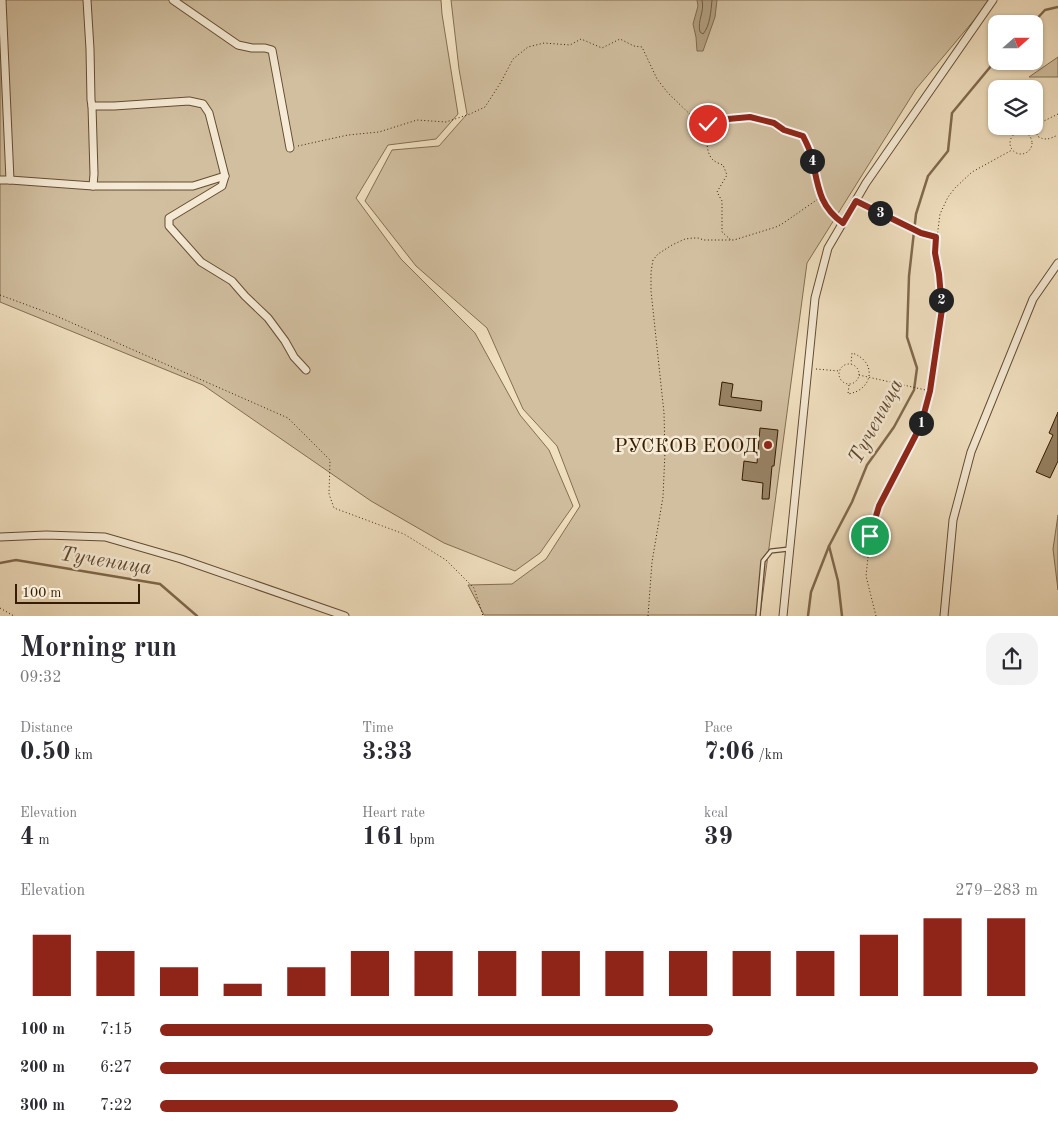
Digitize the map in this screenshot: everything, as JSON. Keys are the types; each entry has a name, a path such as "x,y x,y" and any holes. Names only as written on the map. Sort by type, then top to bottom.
{"street":[{"path":"2,0 10,180"},
{"path":"87,0 92,106 93,186"},
{"path":"173,0 238,45 272,50 290,148"},
{"path":"783,616 815,298 828,248 866,183 993,0"},
{"path":"92,106 189,101 203,104 209,113 224,176 222,186 169,218 169,226 201,262 232,281 268,318 286,341 294,357 306,370"},
{"path":"0,180 93,186 193,186 224,176"},
{"path":"944,616 953,520 971,452 1033,299 1058,263"},
{"path":"0,537 46,535 105,537 180,559 345,616"}],"lane":[{"path":"758,616 763,561 771,551 790,549"}],"path":[{"path":"290,148 348,135 379,132 417,120 446,122 485,107 502,82 513,59 528,47 544,43 570,45 581,39 602,48 620,39 642,48 657,79 668,94 702,126 728,119 750,117 774,123 784,130 803,136 810,152 821,199 837,219 843,223"},
{"path":"1037,136 1037,128 1042,122 1058,114"},
{"path":"708,124 708,152 713,160 724,166 727,175 717,192 722,201 722,232 732,240"},
{"path":"1023,132 1028,134 1032,144 1031,149 1027,153 1016,153 1012,150 1010,144 1013,136 1023,132"},
{"path":"1037,136 1044,139 1058,135"},
{"path":"1032,140 1037,136"},
{"path":"876,616 866,576 870,536 879,506 921,425 930,391 942,309 935,253 940,214 948,197 972,172 1012,150"},
{"path":"648,616 652,562 663,497 665,452 664,413 651,292 653,260 658,254 684,240 698,238 704,240 732,240 782,224 810,204 821,199"},
{"path":"856,201 921,233 936,237"},
{"path":"0,295 54,315 288,418 330,460 328,494 334,508 404,534 446,560 474,588 483,616"},
{"path":"849,385 848,394 856,393 862,389 869,377 869,371 864,359 852,353 851,364"},
{"path":"851,364 856,366 860,375 857,382 849,385 841,381 838,375 843,366 851,364"},
{"path":"818,369 839,371"},
{"path":"860,375 930,391"},
{"path":"0,608 14,616"}],"shaded area":[{"path":"0,0 441,0 458,114 436,139 388,145 356,198 401,259 475,333 520,415 549,450 573,506 540,553 515,571 444,543 371,501 203,385 0,302"},
{"path":"451,0 991,0 916,89 807,263 760,615 484,615 468,585 512,584 546,559 580,506 557,446 523,409 487,328 416,266 365,201 392,150 439,146 467,114 459,69"},
{"path":"1058,57 1058,77 1029,77 1039,70 1043,70 1043,67"},
{"path":"1058,515 1058,590 1053,549"}],"water":[{"path":"697,0 717,0 715,17 703,51 697,51 693,24 698,6"}],"building":[{"path":"722,382 733,384 731,397 762,401 761,411 719,405"},
{"path":"1058,412 1058,461 1050,478 1036,472 1053,435 1049,433"},
{"path":"760,428 778,430 769,499 762,499 763,483 742,480 744,461 757,463"}],"waterway":[{"name":"Тученица","path":"1040,15 1045,10 1058,7"},
{"name":"Тученица","path":"808,616 811,592 829,546 852,502 867,465 894,427 914,390 917,368 907,337 909,276 916,214 928,176 948,151 952,113 988,70"},
{"name":"Тученица","path":"829,546 838,581 842,616"},
{"name":"Тученица","path":"0,563 16,560 160,584 197,616"}],"place":[{"name":"РУСКОВ ЕООД","path":"768,445"}],"route":[{"path":"708,124 728,119 750,117 774,123 784,130 803,136 810,152 821,199 837,219 843,223 856,201 921,233 936,237 935,253 942,309 930,391 921,425 879,506 870,536"}]}
